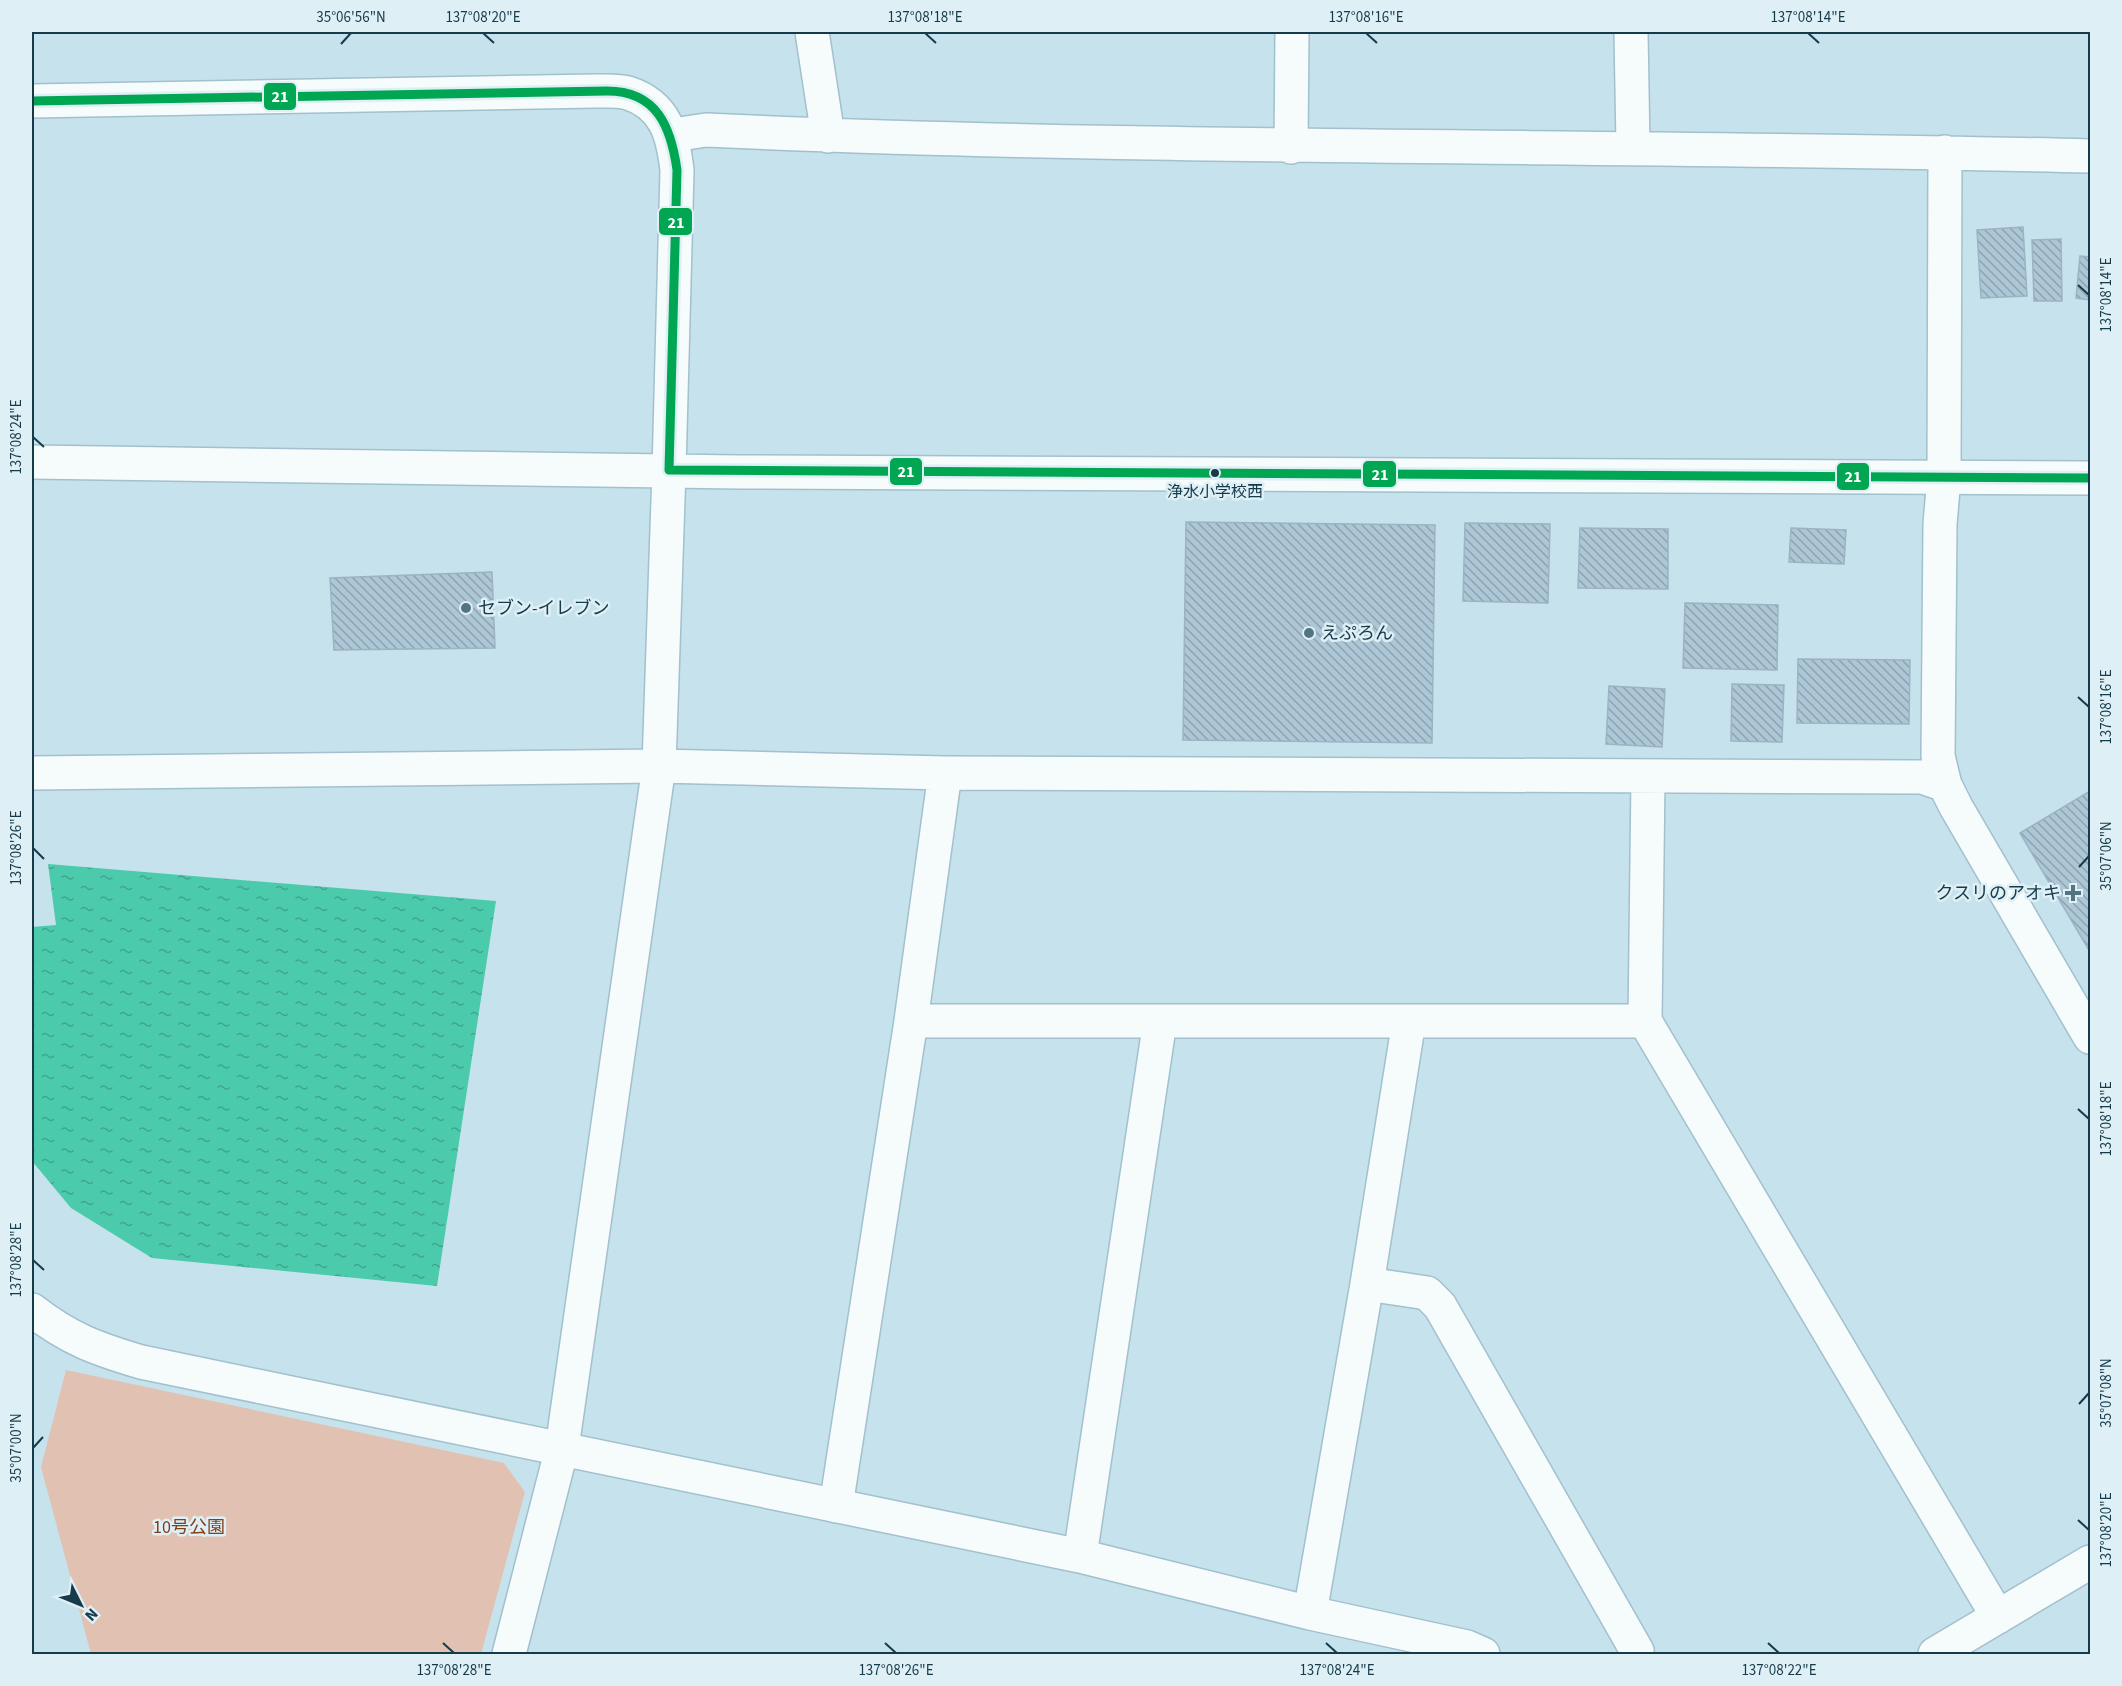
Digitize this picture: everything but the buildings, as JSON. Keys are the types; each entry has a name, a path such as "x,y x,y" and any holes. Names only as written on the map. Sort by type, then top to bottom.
{"street":[{"path":"812,32 828,136"},
{"path":"1291,147 1292,32"},
{"path":"1631,32 1633,147"},
{"path":"32,101 595,91 628,93 656,110 673,135 677,170 659,766 562,1448 509,1654"},
{"path":"673,135 706,130 828,136 1291,147 1633,147 2091,156"},
{"path":"1945,152 1944,478 1940,524 1938,756 1945,785 2091,1037"},
{"path":"32,462 669,471 2091,478"},
{"path":"32,773 659,766 945,773 1648,778 1922,777 1945,785"},
{"path":"836,1506 911,1021 945,773"},
{"path":"1648,778 1645,1021 1998,1617"},
{"path":"911,1021 1645,1021"},
{"path":"1080,1556 1160,1021"},
{"path":"1310,1613 1367,1284 1409,1021"},
{"path":"1367,1284 1427,1293 1440,1306 1637,1652 1635,1654"},
{"path":"32,1310 52,1326 89,1347 141,1362 1080,1556 1310,1613 1467,1647 1483,1654"},
{"path":"1935,1654 2091,1562"}],"green space":[{"name":"10号公園","path":"66,1370 504,1463 525,1492 481,1654 91,1654 41,1467"}],"water":[{"path":"48,864 496,901 437,1286 152,1258 71,1208 32,1161 32,927 56,925"}],"transit line":[{"name":"21","path":"32,101 607,91 638,97 659,114 671,140 677,170 669,470"},
{"name":"21","path":"669,470 2090,478"}],"place":[{"name":"浄水小学校西","path":"1215,473"},
{"name":"セブン-イレブン","path":"466,608"},
{"name":"えぷろん","path":"1309,633"},
{"name":"クスリのアオキ","path":"2073,893"}]}
